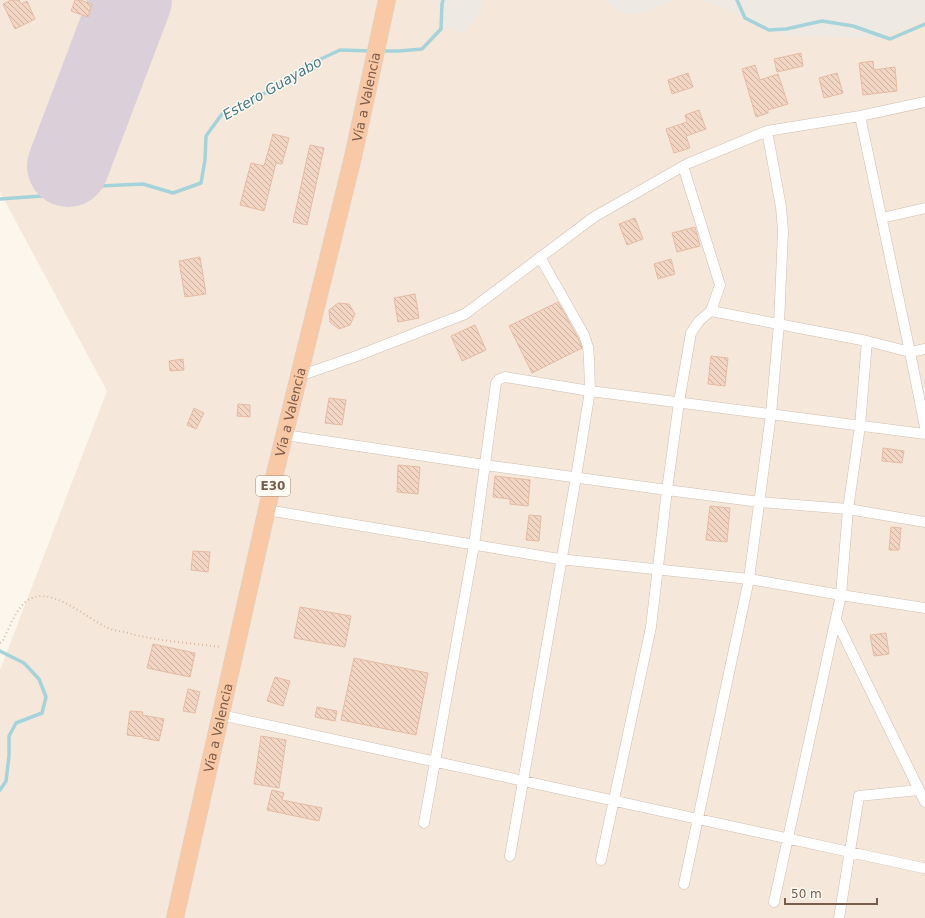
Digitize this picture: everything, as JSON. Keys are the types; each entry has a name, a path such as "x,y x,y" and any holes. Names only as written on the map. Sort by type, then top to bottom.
{"highway":[{"name":"Vía a Valencia","path":"175,918 267,510 353,157 387,0"}],"street":[{"path":"299,376 354,357 465,314 594,217 683,166 767,131 860,116 925,102"},
{"path":"860,116 925,427"},
{"path":"684,884 749,579 771,414 779,324 783,231 781,207 767,131"},
{"path":"601,860 651,627 667,490 679,402 691,333 699,321 711,311 720,285 683,166"},
{"path":"882,218 925,208"},
{"path":"510,856 590,391 588,347 584,335 540,257"},
{"path":"711,311 867,341 910,352 925,349"},
{"path":"774,902 841,595 848,509 860,426 867,341"},
{"path":"424,822 474,545 496,383 498,380 505,378 590,391 925,434"},
{"path":"285,435 576,478 760,502 848,509 925,522"},
{"path":"267,510 562,559 749,579 925,608"},
{"path":"836,620 925,802"},
{"path":"221,715 925,868"},
{"path":"839,918 859,796 919,790"}],"path":[{"path":"0,643 4,640 21,605 36,596 47,596 66,604 107,628 133,635 236,648"}],"shaded area":[{"path":"0,0 925,0 925,918 0,918 0,670 107,391 0,192"},
{"path":"438,0 483,0 481,13 463,34 439,22"},
{"path":"606,0 674,0 638,15 618,12"},
{"path":"700,0 925,0 925,22 879,38 784,35 708,2"}],"building":[{"path":"11,0 19,0 21,4 27,1 35,19 15,29 3,4"},
{"path":"75,0 92,4 88,17 71,11"},
{"path":"801,53 803,66 777,72 774,59"},
{"path":"873,61 874,70 895,67 897,91 863,95 859,63"},
{"path":"755,65 760,80 778,74 788,104 768,110 768,113 756,117 742,69"},
{"path":"688,73 693,87 672,94 668,80"},
{"path":"837,73 843,93 824,98 819,78"},
{"path":"699,110 706,129 686,136 690,148 674,153 666,129 687,122 685,115"},
{"path":"273,134 289,138 282,164 276,163 264,211 240,205 251,163 264,166"},
{"path":"310,145 324,148 307,225 293,222"},
{"path":"635,218 643,239 627,245 619,224"},
{"path":"695,227 700,246 677,252 672,233"},
{"path":"200,257 206,294 185,297 179,261"},
{"path":"671,259 675,274 658,279 654,264"},
{"path":"415,294 419,318 398,322 394,298"},
{"path":"558,302 582,348 532,373 509,326"},
{"path":"338,303 349,304 355,314 350,325 339,329 330,322 329,310"},
{"path":"475,325 486,350 462,361 451,336"},
{"path":"711,356 728,358 725,386 708,384"},
{"path":"183,359 184,370 170,371 169,361"},
{"path":"329,398 346,400 342,425 325,423"},
{"path":"238,404 250,405 250,417 237,416"},
{"path":"194,408 204,413 196,429 187,425"},
{"path":"883,448 904,451 902,463 882,461"},
{"path":"398,465 420,467 418,494 397,492"},
{"path":"495,476 530,480 528,506 510,504 510,499 493,497"},
{"path":"710,506 730,508 727,542 706,540"},
{"path":"529,515 541,516 539,541 526,540"},
{"path":"891,527 901,528 899,550 889,550"},
{"path":"193,551 210,552 208,572 191,570"},
{"path":"300,607 351,616 345,647 294,638"},
{"path":"886,633 889,654 874,656 870,635"},
{"path":"153,644 195,653 190,677 147,668"},
{"path":"354,658 428,673 416,735 341,720"},
{"path":"275,677 290,681 283,706 267,701"},
{"path":"188,689 200,692 195,713 183,711"},
{"path":"317,707 337,711 335,721 315,717"},
{"path":"130,711 143,712 142,715 164,719 159,741 127,735"},
{"path":"261,736 286,740 279,788 254,784"},
{"path":"272,790 284,793 282,800 322,808 319,821 267,810"}],"waterway":[{"name":"Estero Guayabo","path":"380,51 422,49 441,29 443,0"},
{"name":"Estero Guayabo","path":"737,0 745,18 769,30 786,29 822,21 853,26 890,39 925,24"},
{"name":"Estero Guayabo","path":"0,199 56,195 100,186 143,184 173,193 201,183 205,160 206,136 222,114 265,93 310,64 340,50 372,51"},
{"name":"Estero Guayabo","path":"0,651 24,663 39,679 46,697 42,713 16,723 9,736 9,756 6,781 0,790"}],"runway":[{"path":"68,166 131,0"}]}
